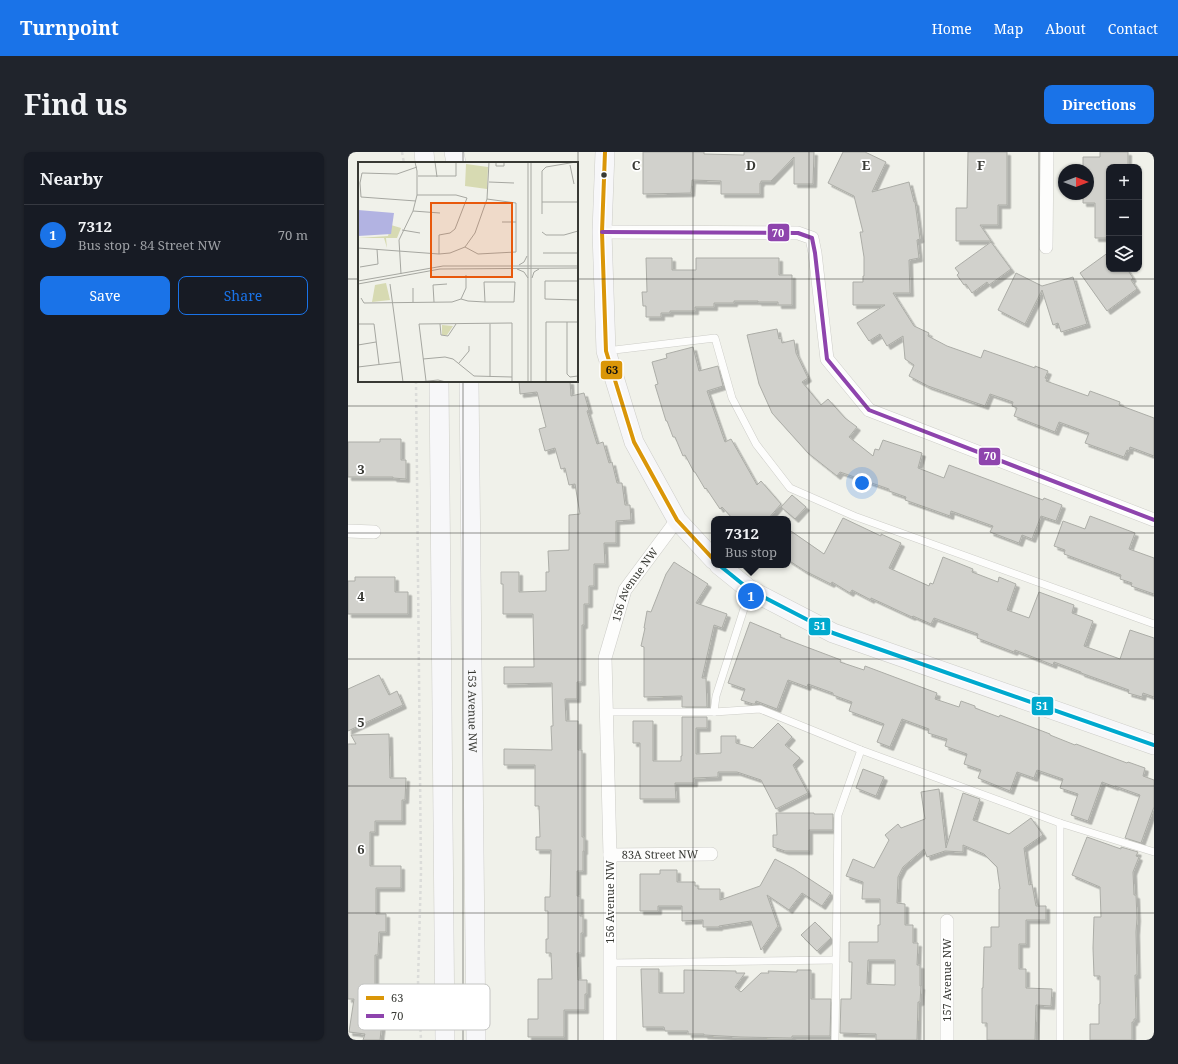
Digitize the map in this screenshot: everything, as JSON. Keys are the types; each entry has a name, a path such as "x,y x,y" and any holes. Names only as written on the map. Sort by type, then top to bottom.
{"main road":[{"path":"424,152 425,162"},
{"path":"454,152 456,162"},
{"path":"605,152 602,232 606,351 634,442 677,520 711,557"},
{"path":"439,382 445,984"},
{"name":"153 Avenue NW","path":"469,382 475,984"},
{"path":"723,568 750,590 833,633 1154,745"},
{"path":"433,984 434,934 444,878"},
{"path":"432,1030 432,1040"},
{"path":"445,1030 445,1040"},
{"name":"153 Avenue NW","path":"476,1030 476,1040"}],"street":[{"path":"1046,247 1047,152"},
{"path":"602,232 798,233 812,238 827,359 869,410 1154,520"},
{"name":"156 Avenue NW","path":"610,1040 610,855 605,658 625,590 677,520"},
{"path":"348,531 374,532"},
{"name":"83A Street NW","path":"610,855 711,854"},
{"name":"157 Avenue NW","path":"947,921 947,1040"}],"lane":[{"path":"606,351 715,338 732,398 756,444 790,488 854,516 1154,624"},
{"path":"714,712 716,696 750,590"},
{"path":"606,712 714,712 760,709 861,750 1060,823 1154,852"},
{"path":"835,1040 838,815 861,750"},
{"path":"1060,823 1060,1040"},
{"path":"610,963 836,960"}],"path":[{"path":"402,152 404,162"},
{"path":"416,382 421,872 418,984"},
{"path":"420,1030 421,1040"}],"building":[{"path":"643,152 704,152 704,154 744,155 744,152 814,152 813,184 794,184 794,157 771,181 761,181 760,194 721,194 721,181 692,180 691,193 643,194"},
{"path":"843,152 865,152 886,162 872,192 909,182 915,202 920,239 917,240 919,258 909,260 910,293 893,293 914,326 929,333 928,336 947,346 981,358 984,350 1035,368 1035,366 1048,371 1045,378 1047,379 1046,381 1088,396 1090,391 1120,402 1119,405 1154,418 1154,456 1130,447 1129,451 1127,450 1124,457 1085,443 1089,433 1059,422 1055,432 1014,416 1017,408 1012,406 1013,402 990,394 985,406 928,386 909,376 914,365 905,359 903,336 887,346 880,334 869,341 857,323 885,305 853,305 853,282 863,282 864,276 864,257 860,232 863,232 854,196 828,183"},
{"path":"968,152 1007,152 1007,205 998,205 998,225 980,225 991,241 956,241 956,208 967,208"},
{"path":"1100,152 1128,152 1128,164 1106,164 1106,238 1095,238 1095,203 1083,203 1083,200 1094,200 1094,164 1083,164 1083,157 1100,157"},
{"path":"991,242 1011,269 989,285 987,282 972,293 957,275 959,273 955,268"},
{"path":"1106,254 1106,272 1129,272 1133,278 1131,280 1137,289 1107,311 1080,273"},
{"path":"646,258 672,258 672,270 696,270 696,258 779,258 779,275 792,275 792,305 778,305 778,302 734,301 734,303 714,303 714,307 695,307 695,311 670,311 670,313 661,313 661,317 646,317 646,306 643,306 642,292 647,292"},
{"path":"1016,273 1042,286 1073,277 1087,324 1061,332 1058,323 1053,325 1042,290 1025,324 998,310"},
{"path":"777,329 779,339 781,338 782,343 794,340 796,353 808,378 802,382 821,405 828,399 845,418 857,427 849,437 873,456 875,449 879,450 883,440 922,453 918,468 944,478 949,465 1043,500 1044,498 1062,505 1056,521 1041,516 1032,539 1022,535 1019,543 990,532 993,526 951,511 950,516 905,500 906,497 889,491 889,489 840,472 837,476 808,453 772,413 759,384 747,335"},
{"path":"693,347 699,371 718,366 723,386 707,391 725,442 731,439 757,485 761,481 781,504 771,516 730,516 722,507 720,509 706,488 705,489 685,455 683,456 666,421 655,385 658,384 652,362 667,358 666,354"},
{"path":"519,382 570,382 571,396 584,393 589,410 587,411 597,444 603,442 609,463 612,462 617,483 622,483 625,505 630,505 631,520 616,521 616,543 604,543 605,564 594,564 594,586 589,586 589,604 584,604 584,625 582,625 582,682 577,682 577,699 565,699 566,721 578,721 578,750 582,750 582,837 584,837 584,851 583,871 577,871 577,896 580,896 580,916 583,916 583,933 581,933 581,953 577,953 578,980 587,980 587,994 585,994 585,1010 564,1010 564,1037 528,1037 528,1019 538,1019 538,979 552,979 551,953 546,953 546,939 548,939 548,911 545,911 545,897 550,897 551,850 536,850 536,837 540,837 539,806 535,806 535,765 504,765 504,749 552,750 552,683 504,684 504,667 534,667 533,614 503,614 503,584 501,584 501,572 519,572 519,592 546,591 546,572 549,572 548,551 569,550 569,515 580,514 575,484 569,485 565,468 561,469 555,448 545,451 539,429 546,427 537,392 520,394"},
{"path":"380,439 401,439 401,460 406,460 406,479 393,477 348,477 348,442 380,442"},
{"path":"792,495 806,507 795,519 781,507"},
{"path":"1090,516 1135,533 1129,549 1154,558 1154,594 1131,586 1132,583 1120,579 1121,575 1064,554 1065,550 1054,546 1063,521 1085,529"},
{"path":"843,518 881,536 881,534 901,543 889,568 929,586 930,583 933,584 943,557 973,569 972,572 998,582 999,577 1016,584 1007,610 1029,618 1039,592 1074,605 1072,613 1093,621 1084,646 1120,659 1130,630 1154,638 1154,697 1143,693 1142,697 1128,693 1129,690 1054,662 1053,665 1015,650 1014,652 977,638 978,634 934,618 931,624 871,598 871,600 852,590 850,593 832,582 831,584 805,571 791,562 791,531 824,554"},
{"path":"674,562 708,584 696,603 727,614 722,628 714,625 702,678 706,678 707,707 682,707 682,696 644,697 644,647 641,646 647,611 651,612 666,574"},
{"path":"355,577 395,577 395,592 408,592 408,614 348,614 348,581 355,581"},
{"path":"750,622 781,635 780,637 841,660 840,662 864,670 865,666 937,693 935,699 959,707 961,701 975,706 975,708 999,717 1000,715 1075,745 1076,744 1145,768 1143,776 1154,780 1154,807 1141,843 1125,838 1140,795 1115,786 1102,782 1088,821 1071,815 1078,794 1060,788 1063,779 1037,770 1034,778 1017,772 1010,791 978,778 981,770 964,764 967,754 945,746 947,739 928,733 929,729 902,719 890,747 877,742 884,724 849,711 852,702 808,684 807,687 788,680 777,709 756,701 755,704 753,704 741,700 745,689 728,683"},
{"path":"379,675 389,695 397,691 403,705 348,731 348,689"},
{"path":"682,717 707,717 707,728 696,728 696,754 721,753 721,736 736,736 736,743 753,748 778,723 792,737 785,745 800,758 793,765 808,793 776,809 761,780 737,772 718,772 718,777 694,778 694,783 675,783 676,799 640,799 640,743 633,743 633,721 653,721 653,761 681,761"},
{"path":"389,734 390,778 406,778 405,800 402,800 402,821 375,821 375,832 370,832 370,866 401,866 401,888 376,888 376,914 386,914 386,932 379,932 378,955 375,955 375,984 358,984 358,1030 381,1030 380,1040 363,1040 365,1034 349,1032 354,999 348,999 348,744 356,744 351,735"},
{"path":"863,769 884,777 876,796 856,788"},
{"path":"939,789 946,848 963,793 980,799 973,820 1009,834 1031,818 1043,835 1024,848 1029,885 1032,884 1036,906 1046,906 1046,920 1026,920 1026,944 1019,944 1019,969 1026,969 1026,988 1052,989 1051,1006 1036,1005 1035,1040 987,1040 987,1023 982,1023 984,947 991,947 991,927 999,927 1000,889 997,867 984,854 963,845 963,852 945,851 927,857 924,849 903,867 898,877 897,903 905,904 905,925 913,925 913,943 918,943 917,965 920,965 921,986 920,1002 918,1002 917,1040 876,1040 876,1034 840,1033 841,999 851,999 852,962 849,962 849,942 878,942 878,925 880,925 880,899 862,899 863,882 846,876 853,859 874,868 889,840 885,835 898,824 901,828 925,819 921,792","holes":["868,960 895,960 895,985 867,984"]},
{"path":"776,813 833,814 833,830 809,830 809,851 785,851 773,847 773,835 777,835"},
{"path":"1087,837 1121,849 1121,847 1138,852 1136,856 1139,857 1133,872 1137,918 1137,975 1135,975 1136,1019 1132,1022 1132,1040 1090,1040 1090,1024 1099,1024 1100,976 1094,976 1093,948 1094,917 1101,917 1100,887 1072,875"},
{"path":"775,859 794,869 831,893 822,906 802,893 789,910 767,895 778,926 761,950 751,921 719,927 703,927 703,920 682,921 682,906 658,906 658,911 640,911 640,874 660,874 660,870 677,870 677,882 695,882 695,886 698,886 698,889 720,889 720,900 760,886"},
{"path":"815,922 831,938 817,951 801,935"},
{"path":"641,969 659,969 659,993 684,993 684,970 736,971 736,973 745,973 735,987 741,992 761,973 769,973 768,971 797,972 797,970 811,970 811,999 831,999 830,1036 792,1036 792,1038 741,1037 688,1034 688,1031 665,1031 664,1027 643,1027"}],"transit line":[{"name":"63","path":"605,152 602,232 606,351 634,442 677,520 711,557"},
{"name":"70","path":"602,232 798,233 812,238 827,359 869,410 1154,520"},
{"name":"51","path":"723,568 750,590 833,633 1154,745"}],"place":[{"name":"7312","path":"751,596"}]}
